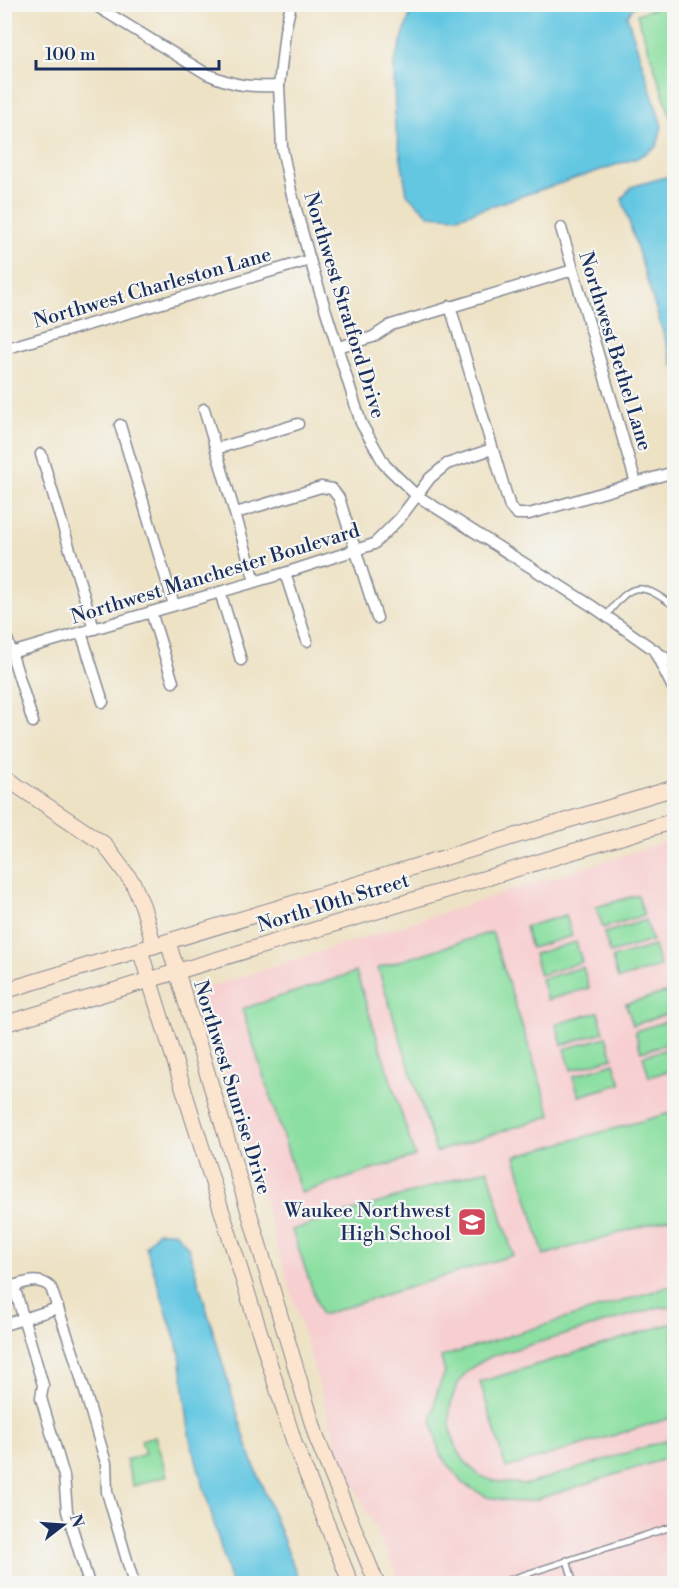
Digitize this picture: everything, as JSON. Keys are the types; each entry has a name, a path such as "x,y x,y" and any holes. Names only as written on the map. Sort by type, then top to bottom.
{"street":[{"path":"93,4 207,74 245,87 279,86"},
{"name":"Northwest Stratford Drive","path":"291,4 285,31 279,86 282,148 310,260 361,423 385,465 416,495 606,616 675,664"},
{"name":"Northwest Bethel Lane","path":"561,228 636,483"},
{"name":"Northwest Charleston Lane","path":"4,349 310,260"},
{"path":"338,347 373,337 391,325 573,270"},
{"path":"450,306 510,507 517,514 529,514 675,472"},
{"path":"204,409 255,581"},
{"path":"216,449 298,424"},
{"path":"120,425 174,605"},
{"name":"Northwest Manchester Boulevard","path":"8,654 285,573 374,544 400,518 430,478 447,464 492,449"},
{"path":"41,454 94,629"},
{"path":"236,513 321,487 332,489 339,498 376,618"},
{"path":"285,573 307,641"},
{"path":"220,592 241,660"},
{"path":"150,612 173,682"},
{"path":"4,629 8,654 33,722"},
{"path":"81,632 103,702"},
{"name":"Northwest Stratford Drive","path":"654,649 675,690"},
{"name":"Northwest Sunrise Drive","path":"4,775 104,844 133,882 154,946 149,980 295,1444 351,1584"},
{"name":"North 10th Street","path":"4,991 675,788"},
{"name":"North 10th Street","path":"4,1024 675,820"},
{"name":"Northwest Sunrise Drive","path":"154,946 177,972 317,1439 377,1584"},
{"path":"89,1584 67,1510 64,1476 41,1398 43,1385 24,1319 9,1287 25,1282 46,1283 51,1288 106,1463 107,1492 134,1584"},
{"path":"4,1325 58,1308"}],"lane":[{"path":"606,616 622,594 630,590 643,589 654,592 675,606"},
{"path":"496,1584 675,1526"},
{"path":"567,1560 574,1584"}],"shaded area":[{"name":"Waukee Northwest High School","path":"674,839 674,1583 401,1583 340,1455 200,990"}],"green space":[{"path":"668,4 674,5 674,29 672,30 674,127 637,14"},
{"path":"638,895 644,915 603,928 596,907"},
{"path":"566,915 572,936 531,948 525,927"},
{"path":"646,920 652,941 610,953 604,933"},
{"path":"492,932 551,1116 436,1152 378,968"},
{"path":"576,942 582,962 540,975 534,954"},
{"path":"654,946 660,967 618,979 612,958"},
{"path":"583,967 589,988 547,1000 541,979"},
{"path":"356,972 415,1156 301,1193 242,1009"},
{"path":"668,992 674,1012 633,1025 626,1004"},
{"path":"598,1012 604,1032 562,1045 556,1024"},
{"path":"674,1019 674,1042 641,1052 635,1031"},
{"path":"606,1037 613,1058 571,1070 565,1049"},
{"path":"674,1047 674,1069 649,1077 643,1056"},
{"path":"614,1063 621,1084 579,1096 573,1076"},
{"path":"674,1112 674,1217 544,1255 515,1156"},
{"path":"488,1169 513,1255 321,1315 292,1230"},
{"path":"674,1285 674,1308 659,1307 492,1356 482,1361 468,1371 459,1383 453,1396 450,1424 453,1439 467,1464 483,1477 509,1483 528,1484 674,1438 674,1456 535,1500 517,1502 487,1497 462,1483 439,1452 432,1420 437,1391 445,1373 441,1357"},
{"path":"673,1323 674,1417 506,1468 480,1382"},
{"path":"155,1436 167,1476 133,1486 126,1460 145,1454 141,1440"}],"water":[{"path":"413,5 635,5 627,16 662,126 657,146 637,158 458,217 429,215 407,194 395,124 394,64"},
{"path":"669,176 674,179 674,368 622,199 631,187"},
{"path":"157,1232 175,1232 188,1247 249,1452 299,1583 231,1583 190,1439 180,1354 146,1247"}],"place":[{"name":"Waukee Northwest High School","path":"472,1222"}]}
